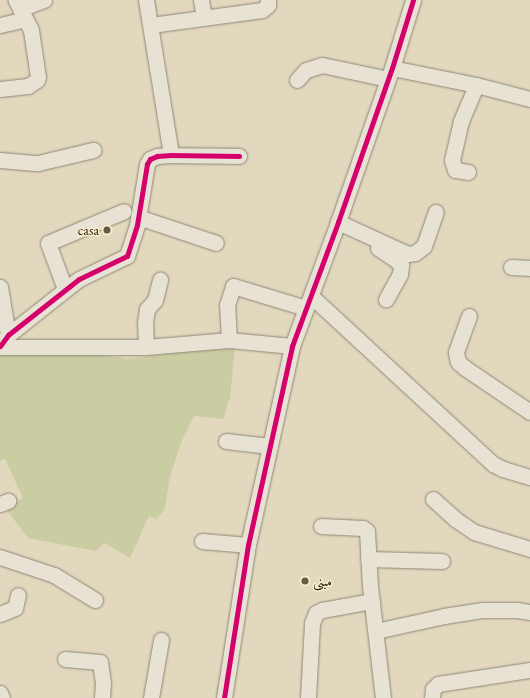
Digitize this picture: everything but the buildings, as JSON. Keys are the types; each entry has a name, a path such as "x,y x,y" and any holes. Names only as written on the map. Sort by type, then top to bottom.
{"street":[{"path":"0,25 20,9 30,7 44,0"},
{"path":"146,0 171,154"},
{"path":"201,0 204,17"},
{"path":"151,25 262,10 268,5 268,0"},
{"path":"224,698 248,545 292,346 337,225 390,73 413,0"},
{"path":"0,89 28,86 37,80 38,77 31,30 20,9"},
{"path":"297,80 306,70 322,65 476,85 530,99"},
{"path":"468,172 455,170 452,160 461,121 476,85"},
{"path":"0,160 38,163 93,150"},
{"path":"3,343 79,278 127,256 134,235 147,164 150,159 157,156 171,154 239,156"},
{"path":"65,289 48,243 124,211"},
{"path":"337,225 408,254 420,252 424,246 436,212"},
{"path":"138,217 216,243"},
{"path":"337,225 385,253 400,265 400,274 386,299"},
{"path":"511,267 530,268"},
{"path":"146,347 147,309 155,300 160,280"},
{"path":"0,286 3,343"},
{"path":"230,340 227,306 233,286 309,302 493,464 530,477"},
{"path":"469,316 456,352 458,362 530,412"},
{"path":"3,343 146,347 230,340 292,346"},
{"path":"226,441 270,446"},
{"path":"433,499 455,519 474,532 530,549"},
{"path":"321,526 366,529 372,601 383,698"},
{"path":"202,541 248,545"},
{"path":"0,557 54,576 95,600"},
{"path":"368,559 442,561"},
{"path":"0,614 15,608 18,595"},
{"path":"308,698 312,623 316,613 322,610 372,601"},
{"path":"376,631 444,616 483,610 517,610 530,612"},
{"path":"151,698 161,640"},
{"path":"65,659 100,662 103,683 102,698"},
{"path":"432,698 433,689 438,684 530,670"},
{"path":"0,693 2,698"}],"green space":[{"path":"235,345 230,400 228,400 224,419 194,416 182,440 170,476 165,508 157,519 149,516 130,558 105,543 95,551 28,538 6,509 23,498 5,459 0,461 0,353 99,354 128,359"}],"cycle path":[{"path":"224,698 248,545 292,346 338,222 392,68 413,0"},
{"path":"0,346 8,335 79,279 127,256 137,225 147,164 150,159 157,156 171,155 239,156"}],"place":[{"name":"casa","path":"107,230"},
{"name":"مبنى","path":"305,581"}]}
